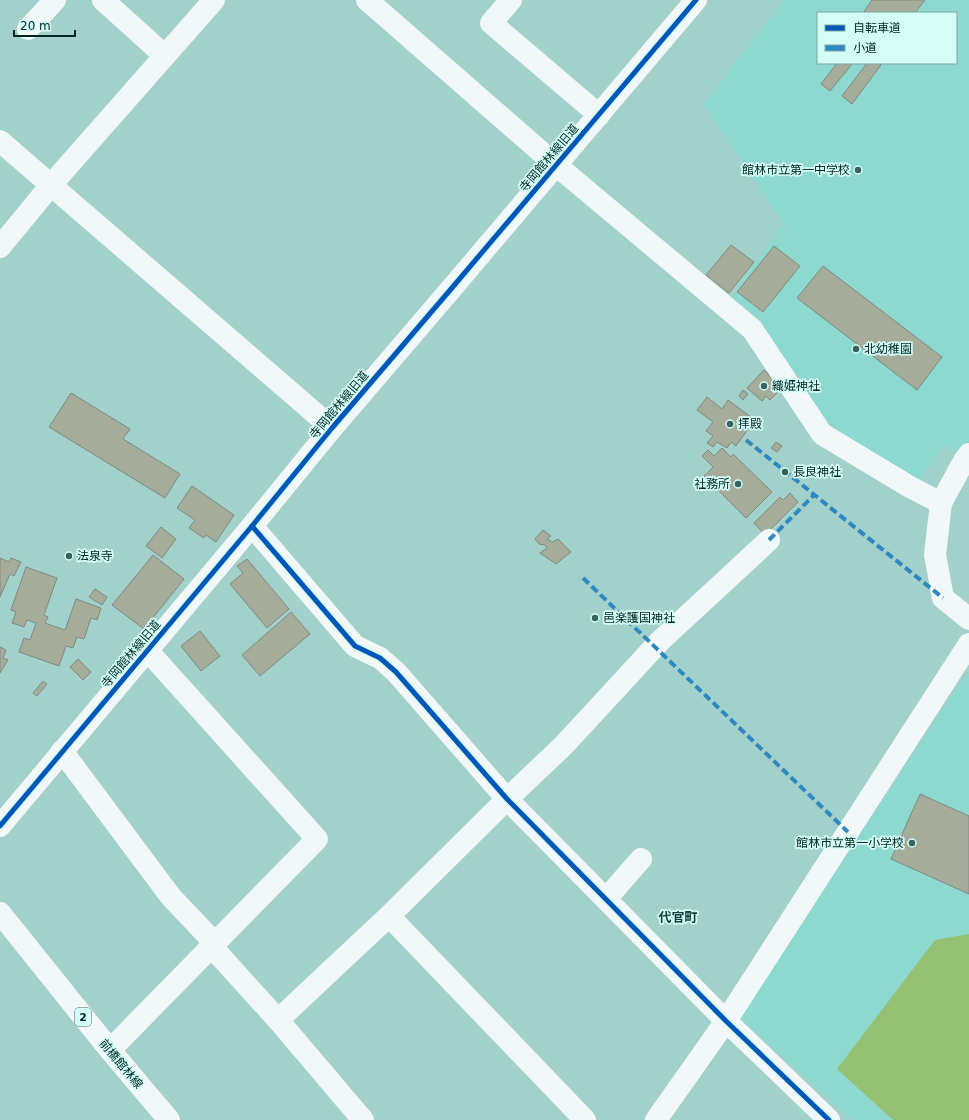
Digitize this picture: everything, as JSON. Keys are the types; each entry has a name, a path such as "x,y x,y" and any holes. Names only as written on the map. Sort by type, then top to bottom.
{"street":[{"path":"28,29 55,0"},
{"path":"103,0 165,56"},
{"path":"0,247 51,185 214,0"},
{"path":"367,0 556,165 752,329 822,434 910,487 941,503"},
{"path":"511,0 491,23 599,116"},
{"name":"寺岡館林線旧道","path":"0,826 252,526 332,428 599,116 696,0"},
{"path":"0,140 332,428"},
{"path":"969,454 965,458 941,503 935,555 943,598 969,618"},
{"path":"252,526 355,646 380,658 396,672 507,799 726,1020 829,1120"},
{"path":"278,1020 389,916 507,799 563,746 660,641 769,540"},
{"path":"656,1120 726,1020 969,644"},
{"path":"110,1050 317,839 147,650"},
{"path":"62,751 171,897 209,938 212,947 278,1020 363,1120"},
{"path":"606,899 641,859"},
{"name":"前橋館林線","path":"0,913 110,1050 169,1120"},
{"path":"389,916 585,1120"}],"shaded area":[{"name":"館林市立第一中学校","path":"783,0 969,0 969,443 955,453 945,446 915,486 826,433 728,303 781,226 790,233 703,105"},
{"name":"館林市立第一小学校","path":"969,670 969,1120 852,1120 739,1017"}],"green space":[{"path":"969,934 969,1120 893,1120 837,1069 935,940"}],"building":[{"path":"872,0 925,0 916,12 864,12"},
{"path":"836,64 852,64 830,91 821,84"},
{"path":"866,64 881,65 852,104 842,96"},
{"path":"731,245 754,262 729,293 706,275"},
{"path":"774,246 800,266 763,312 737,292"},
{"path":"823,266 942,357 917,390 797,298"},
{"name":"織姫神社","path":"764,370 780,383 775,389 778,392 770,400 766,396 762,401 747,388"},
{"path":"743,390 748,394 743,400 739,396"},
{"path":"71,393 130,429 123,439 180,474 165,498 49,427"},
{"name":"拝殿","path":"707,397 722,409 728,400 751,417 747,422 751,425 736,446 731,442 727,448 717,442 713,447 707,443 713,436 706,431 713,422 697,410"},
{"path":"776,442 782,446 777,452 771,448"},
{"name":"社務所","path":"722,448 731,457 733,454 772,492 746,518 704,476 713,467 702,456 708,450 714,456"},
{"path":"192,486 234,515 216,542 206,535 204,538 189,528 195,520 177,508"},
{"path":"790,493 798,502 765,535 754,523 780,497 783,500"},
{"path":"161,527 176,539 162,558 146,546"},
{"path":"543,530 551,536 547,539 553,542 558,539 571,552 556,564 540,553 547,548 545,545 539,544 535,539"},
{"path":"153,555 184,579 144,629 112,605"},
{"path":"0,558 9,562 11,558 21,562 14,576 10,574 0,597"},
{"path":"247,559 289,609 267,628 230,584 243,573 237,566"},
{"path":"26,567 57,578 44,615 48,617 45,623 65,630 76,599 101,608 97,620 91,618 84,639 77,637 73,648 66,646 59,666 19,652 24,638 30,640 36,623 27,620 24,627 12,623 16,612 11,610"},
{"path":"95,589 107,597 102,605 89,597"},
{"path":"291,612 310,634 260,676 242,655"},
{"path":"200,631 220,656 201,671 181,646"},
{"path":"0,647 6,650 3,658 8,660 0,673"},
{"path":"78,659 91,672 83,680 70,667"},
{"path":"43,681 47,684 37,696 33,693"},
{"path":"920,794 969,816 969,894 891,859"}],"marked path":[{"path":"746,440 943,598"},
{"path":"769,540 814,495"},
{"path":"583,578 848,832"}],"cycle path":[{"path":"0,826 252,526 332,428 696,0"},
{"path":"252,526 355,646 380,658 396,672 507,799 726,1021 829,1120"}],"place":[{"name":"館林市立第一中学校","path":"858,170"},
{"name":"北幼稚園","path":"856,349"},
{"name":"織姫神社","path":"764,386"},
{"name":"拝殿","path":"730,424"},
{"name":"長良神社","path":"785,472"},
{"name":"社務所","path":"738,484"},
{"name":"法泉寺","path":"69,556"},
{"name":"邑楽護国神社","path":"595,618"},
{"name":"館林市立第一小学校","path":"912,843"}],"district":[{"name":"代官町","path":"678,917"}]}
